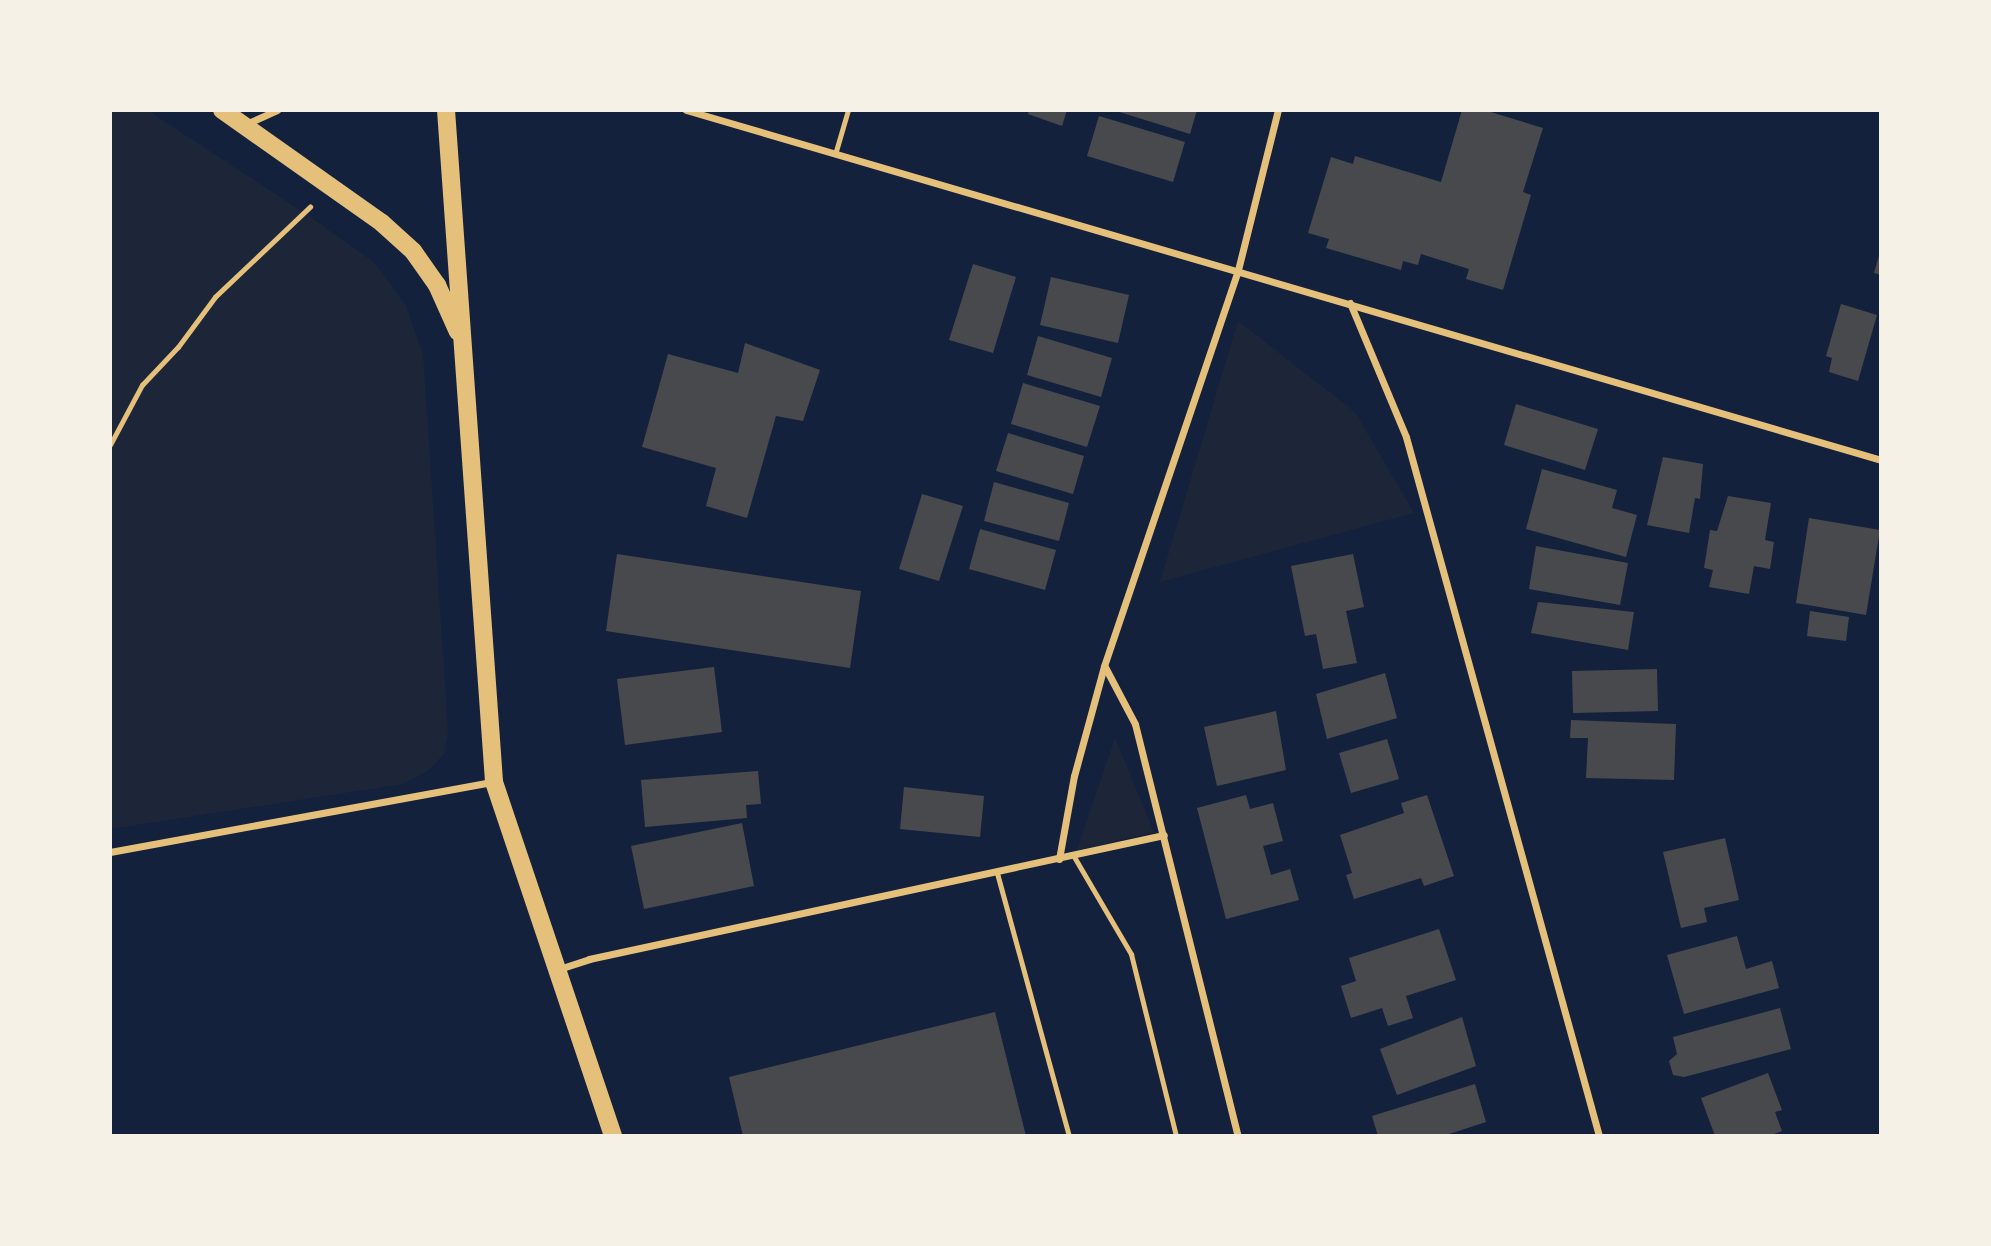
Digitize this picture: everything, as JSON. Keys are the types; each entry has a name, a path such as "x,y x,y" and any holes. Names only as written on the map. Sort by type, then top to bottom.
{"main road":[{"path":"222,110 382,223 413,251 438,285 464,348"},
{"path":"446,110 494,782 555,971 613,1136"}],"street":[{"path":"245,124 277,110"},
{"path":"686,110 705,113 836,151 1881,460"},
{"path":"1059,859 1074,776 1104,666 1238,270 1278,110"},
{"path":"1350,303 1409,449 1599,1136"},
{"path":"1104,666 1135,724 1238,1136"},
{"path":"110,852 494,782"},
{"path":"555,971 589,959 1164,835"}],"lane":[{"path":"836,151 848,110"},
{"path":"1073,855 1132,954 1176,1136"},
{"path":"997,873 1069,1136"}],"path":[{"path":"110,445 142,385 178,346 215,297 310,207"}],"shaded area":[{"path":"110,110 147,110 309,216 375,263 406,306 423,354 448,731 444,754 428,771 403,784 110,829"},
{"path":"1238,321 1355,412 1414,513 1160,582"},
{"path":"1115,738 1154,832 1077,850"}],"building":[{"path":"1029,110 1067,110 1062,126 1028,114"},
{"path":"1113,110 1197,110 1190,134"},
{"path":"1462,110 1484,110 1543,128 1523,192 1531,195 1503,290 1466,279 1469,269 1421,254 1418,265 1403,261 1401,270 1326,248 1329,239 1308,233 1331,157 1353,164 1355,156 1441,182"},
{"path":"1099,116 1185,142 1173,182 1087,156"},
{"path":"1881,252 1881,275 1874,273"},
{"path":"973,264 1016,277 993,353 949,340"},
{"path":"1051,277 1129,295 1118,343 1040,325"},
{"path":"1841,304 1877,315 1858,381 1829,372 1832,358 1826,356"},
{"path":"1038,336 1112,358 1101,397 1027,375"},
{"path":"745,343 820,370 803,421 776,416 747,518 706,506 716,468 642,447 668,354 738,373"},
{"path":"1023,383 1100,406 1087,447 1011,424"},
{"path":"1516,404 1598,429 1585,470 1504,445"},
{"path":"1008,433 1084,456 1073,494 996,471"},
{"path":"1663,457 1703,464 1700,499 1695,498 1689,533 1647,525"},
{"path":"1542,469 1617,490 1612,508 1637,515 1626,557 1526,529"},
{"path":"994,482 1069,503 1059,541 984,521"},
{"path":"922,494 963,506 939,581 899,569"},
{"path":"1728,496 1771,503 1765,540 1774,542 1770,569 1754,566 1749,594 1709,587 1713,570 1704,568 1710,530 1717,531"},
{"path":"1809,518 1880,530 1866,615 1796,603"},
{"path":"980,529 1056,550 1045,590 969,569"},
{"path":"1536,546 1628,563 1620,605 1529,589"},
{"path":"617,554 861,591 850,668 606,631"},
{"path":"1353,554 1364,607 1346,611 1357,663 1323,669 1316,634 1305,636 1291,566"},
{"path":"1538,602 1634,612 1628,650 1531,633"},
{"path":"1810,611 1849,617 1846,641 1807,636"},
{"path":"714,667 722,732 625,745 617,679"},
{"path":"1657,669 1658,711 1573,713 1572,671"},
{"path":"1385,673 1397,718 1327,739 1316,694"},
{"path":"1276,711 1286,770 1217,786 1204,727"},
{"path":"1571,720 1676,724 1674,780 1586,778 1588,738 1570,738"},
{"path":"1387,739 1399,779 1351,793 1339,753"},
{"path":"758,771 761,804 746,805 747,818 645,827 641,780"},
{"path":"904,787 984,796 980,837 900,829"},
{"path":"1246,795 1250,809 1273,803 1283,841 1263,846 1271,875 1290,869 1299,900 1226,919 1197,808"},
{"path":"1427,795 1454,876 1424,886 1421,878 1354,899 1346,875 1352,873 1340,835 1404,813 1401,803"},
{"path":"742,823 754,886 644,909 631,846"},
{"path":"1725,838 1739,900 1704,908 1707,922 1681,928 1663,852"},
{"path":"1439,929 1456,980 1406,996 1413,1018 1388,1026 1382,1008 1351,1018 1341,986 1356,981 1349,958"},
{"path":"1737,936 1746,969 1772,961 1779,988 1684,1014 1667,955"},
{"path":"1780,1008 1791,1049 1684,1077 1673,1075 1669,1061 1677,1054 1673,1037"},
{"path":"995,1012 1026,1136 743,1136 729,1077"},
{"path":"1462,1017 1476,1066 1397,1095 1380,1049"},
{"path":"1768,1073 1782,1110 1775,1112 1782,1131 1769,1136 1715,1136 1701,1098"},
{"path":"1475,1084 1486,1122 1443,1136 1378,1136 1372,1116"}]}
